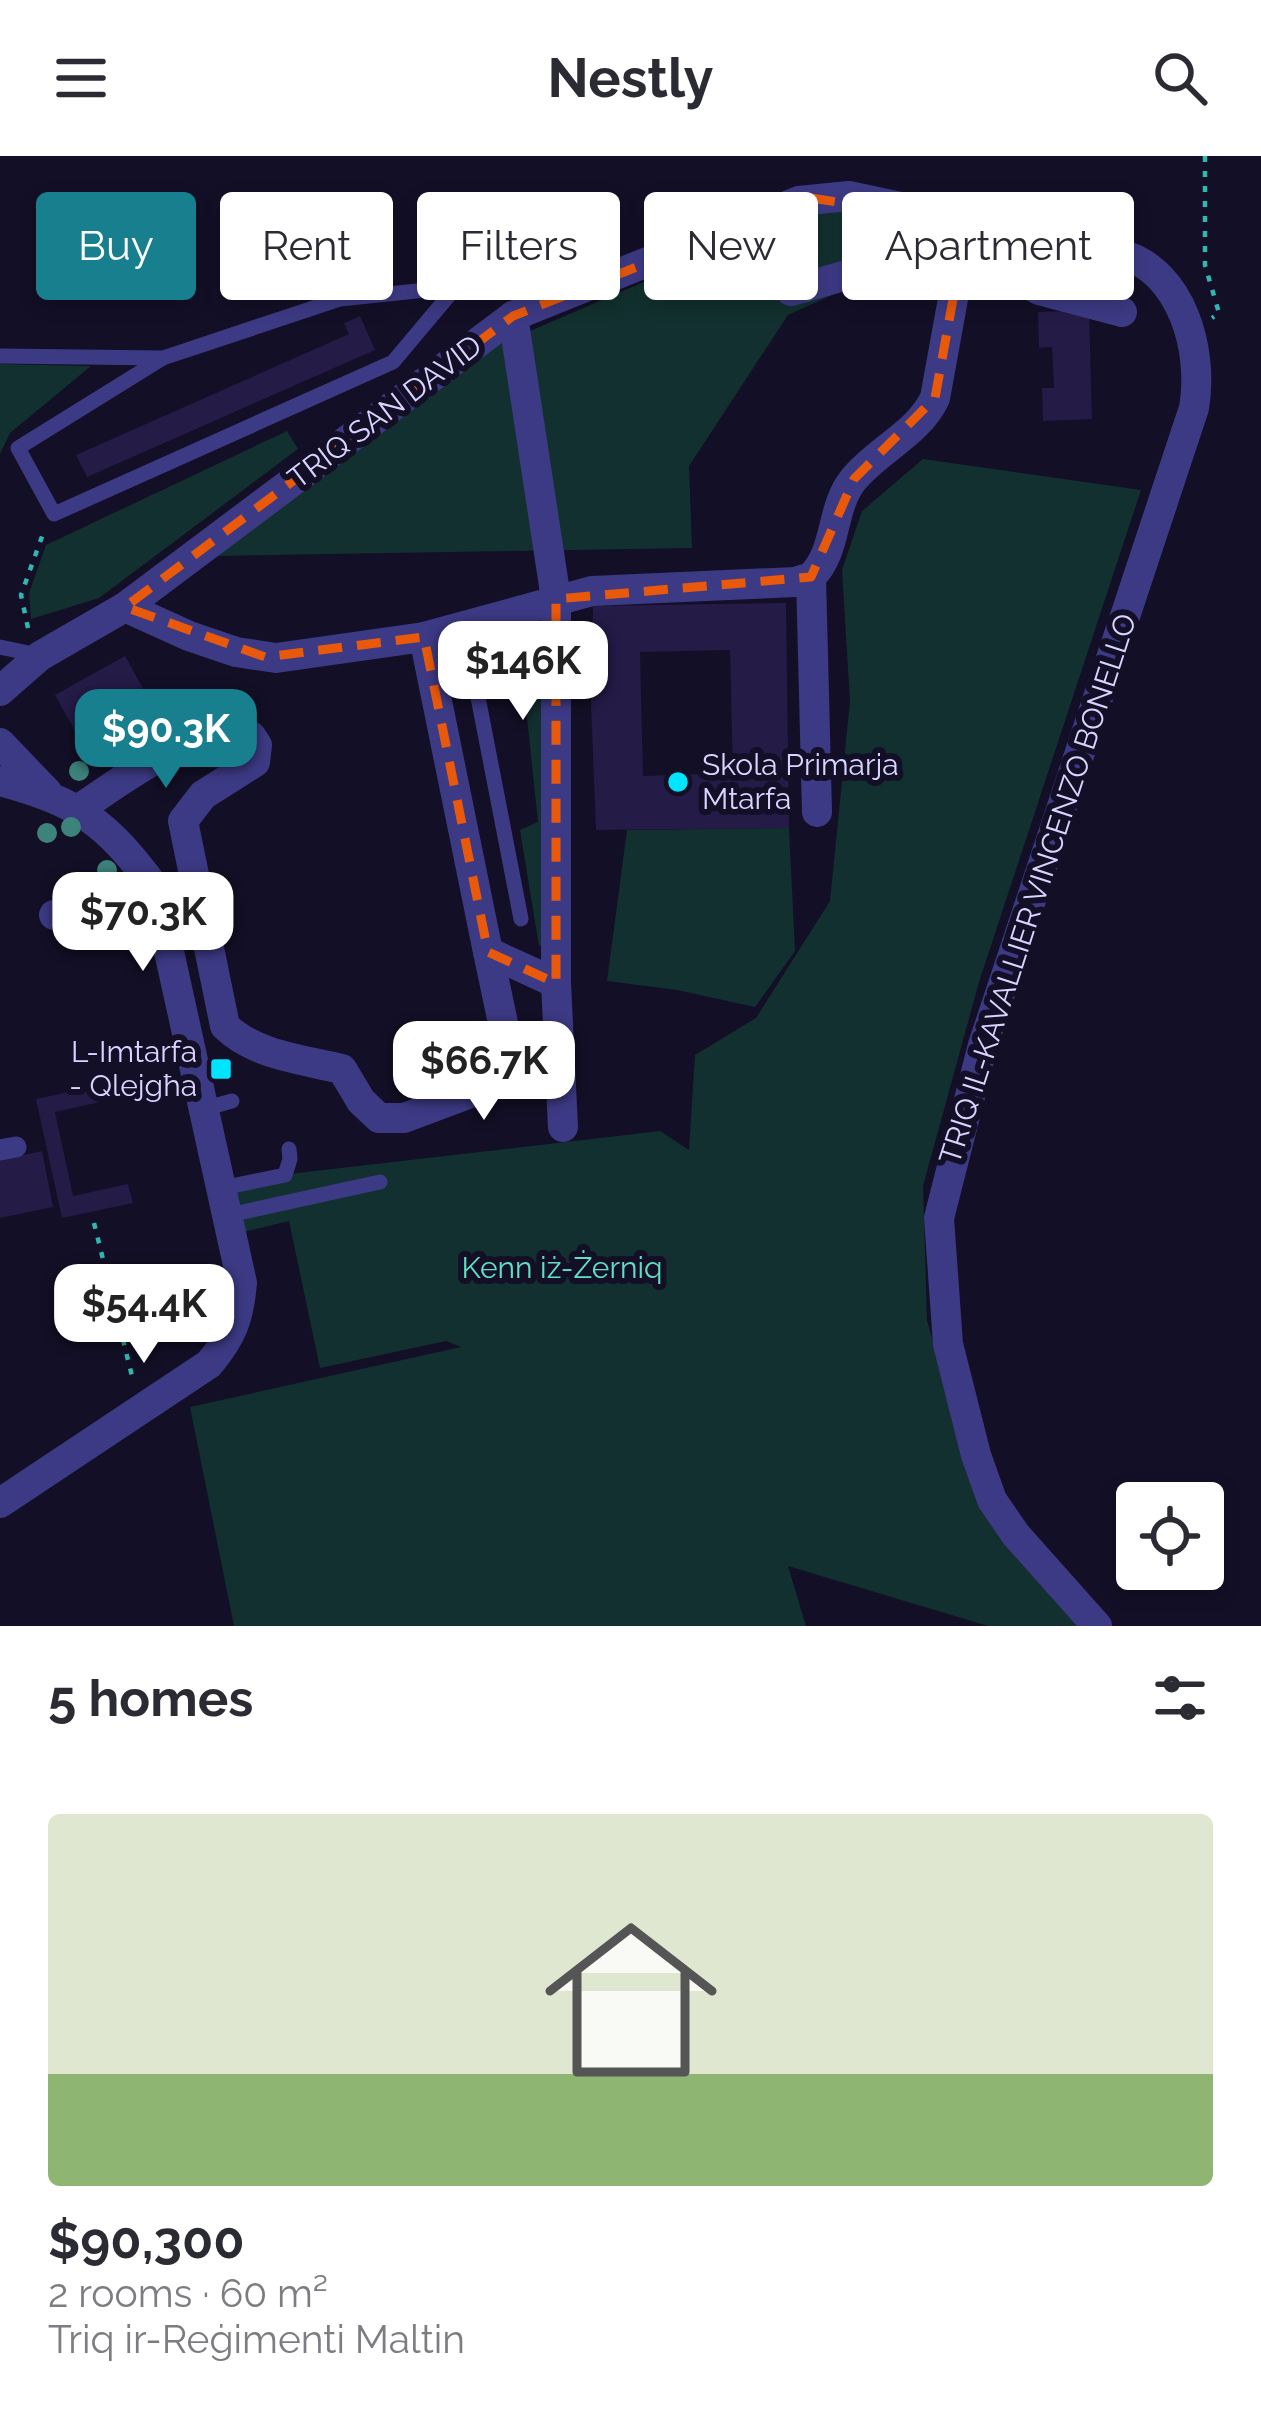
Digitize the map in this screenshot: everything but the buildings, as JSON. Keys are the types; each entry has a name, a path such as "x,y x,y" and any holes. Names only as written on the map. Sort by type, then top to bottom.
{"street":[{"name":"TRIQ SAN DAVID","path":"620,273 811,198 842,196"},
{"name":"TRIQ SAN DAVID","path":"1134,259 1148,264 1175,297 1190,334"},
{"name":"TRIQ SAN DAVID","path":"0,691 40,656 125,607 512,316 552,300"},
{"path":"125,607 189,636 265,657 315,655 424,637 592,591 795,583 821,567 854,479 924,417 935,398 953,300"},
{"path":"1077,300 1123,312"},
{"path":"512,316 556,599 556,983 563,1127"},
{"name":"TRIQ IL-KAVALLIER VINCENZO BONELLO","path":"1096,1626 1016,1535 992,1500 947,1344 939,1218 983,1046 1194,408 1197,380 1190,334"},
{"path":"811,577 817,812"},
{"path":"0,781 65,802 176,746 236,733 250,736 257,745 255,762 203,795 183,821 225,1026 238,1039 258,1047 342,1069 361,1101 379,1118 404,1118 484,1088 497,1076 506,1037 424,637"},
{"path":"0,743 65,802 121,842 155,888 218,1105 226,1202 242,1283 239,1318 228,1342 209,1364 5,1491"},
{"path":"54,915 155,888"},
{"path":"488,952 556,983"}],"lane":[{"path":"417,290 340,299 163,358 19,448 54,514 392,362 444,300"},
{"path":"0,356 163,358"},
{"path":"464,626 521,919"},
{"path":"0,647 40,656"},
{"path":"226,1202 285,1174 289,1149"},
{"path":"226,1202 380,1182"}],"path":[{"path":"1190,334 1220,313 1204,265 1204,156"},
{"path":"24,618 21,595 40,537"},
{"path":"94,1223 136,1390 151,1402"}],"highlighted area":[{"path":"811,198 967,222 935,398 854,479 811,577 556,599 556,983 488,952 424,637 265,657 125,607 513,316"}],"green space":[{"path":"818,207 842,209 842,291 788,315 689,466 692,548 216,556 495,346 602,300 620,300 620,292 644,282 644,300 818,300"},
{"path":"0,364 91,366 10,433 0,454"},
{"path":"287,431 298,449 99,598 31,619 29,593 46,545"},
{"name":"Kenn iż-Żerniq","path":"923,459 1141,490 979,982 923,1186 927,1320 978,1502 1082,1626 988,1626 788,1566 806,1626 234,1626 190,1407 461,1347 446,1341 320,1368 289,1221 244,1232 229,1181 660,1131 689,1150 695,1055 756,1018 830,901 850,701 842,570 862,511"},
{"path":"532,632 542,648 546,944 539,946 520,830 538,822 520,651 484,659 478,640"},
{"path":"789,828 795,951 755,1007 607,981 627,830"}],"place":[{"name":"Skola Primarja Mtarfa","path":"678,782"},
{"name":"L-Imtarfa - Qlejgħa","path":"221,1069"}]}
